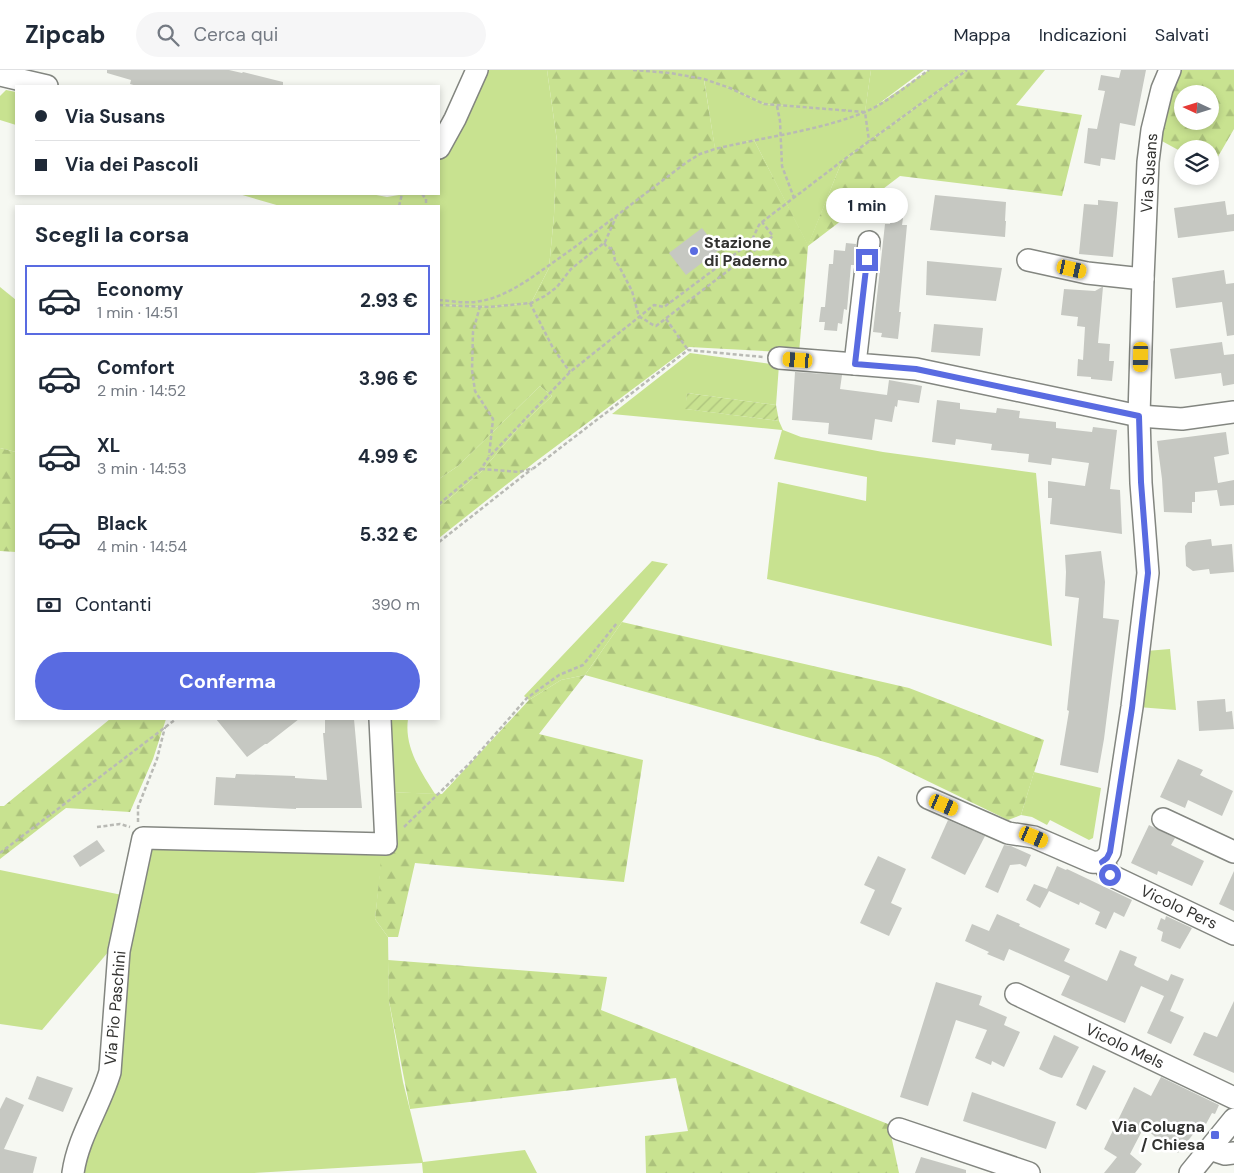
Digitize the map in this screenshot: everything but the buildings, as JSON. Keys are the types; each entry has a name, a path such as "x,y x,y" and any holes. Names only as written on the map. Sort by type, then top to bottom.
{"street":[{"path":"0,76 6,70"},
{"path":"440,146 455,119 477,70"},
{"name":"Via Susans","path":"1102,862 1110,852 1132,708 1148,573 1141,482 1139,416 1148,162 1152,130 1162,89 1170,70"},
{"path":"0,76 42,85"},
{"path":"855,364 869,242"},
{"path":"1028,260 1087,273 1143,279"},
{"path":"779,358 916,369 1139,416 1182,419 1234,412"},
{"path":"143,838 386,844 380,720"},
{"path":"928,798 1008,833 1034,837 1092,862 1102,862"},
{"path":"1163,819 1234,852"},
{"name":"Via Pio Paschini","path":"73,1173 82,1141 105,1089 110,1072 119,951 143,838"},
{"name":"Vicolo Pers","path":"1102,862 1110,875 1234,934"},
{"name":"Vicolo Mels","path":"1016,994 1234,1098"},
{"path":"1190,1173 1234,1119"},
{"path":"899,1129 1029,1173"},
{"path":"1210,1149 1225,1154 1234,1152"}],"path":[{"path":"633,70 670,73 704,79 730,88 764,104 865,112"},
{"path":"440,300 470,303 482,301 503,293 540,272 700,154 715,148 821,126 865,112 929,70"},
{"path":"440,503 481,469 489,457 570,372 654,305 664,307 751,242 762,222 967,70"},
{"path":"777,106 780,121 782,166 794,198"},
{"path":"865,112 870,141"},
{"path":"440,304 480,306 530,303 546,296 557,287 571,269 604,242 617,216"},
{"path":"639,317 645,319 649,324 656,326 773,236 762,222"},
{"path":"604,242 607,247 613,249 615,261 632,291 639,317"},
{"path":"530,303 553,348 570,372"},
{"path":"480,306 473,332 472,370 475,391 492,419 489,457"},
{"path":"665,319 688,350"},
{"path":"440,541 688,350 779,358"},
{"path":"481,469 519,472 534,468"},
{"path":"386,844 470,763 527,698 559,675 584,665 617,623"},
{"path":"1,851 175,720"},
{"path":"143,838 138,823 138,808 157,758 165,727"},
{"path":"97,827 120,824 133,828 143,838"}],"green space":[{"path":"477,70 547,70 557,141 554,215 549,268 531,303 489,307 440,305 440,205 277,205 242,195 376,195 387,197 399,195 440,195 440,158"},
{"path":"547,70 871,70 865,112 764,104 730,88 704,80 715,148 754,140 808,245 842,161 967,70 1045,70 1016,105 1082,115 1062,196 900,176 808,246 799,353 689,347 535,462 440,537 440,506 481,472 520,426 552,396 540,386 458,466 440,478 440,305 489,307 531,303 549,268 554,215 557,141"},
{"path":"871,70 924,70 873,108 929,70 967,70 842,161 808,246 754,140 715,149 704,79 730,88 764,104 865,111"},
{"path":"1180,70 1234,70 1234,129 1219,155 1219,140 1174,140 1174,148 1160,140 1162,117 1174,86 1174,130 1219,130 1219,85 1174,85"},
{"path":"6,90 15,92 15,125 0,120 0,96"},
{"path":"0,287 15,299 15,452 0,448"},
{"path":"690,353 779,365 776,405 687,393 686,409 779,421 783,430 801,437 883,452 1036,473 1052,646 767,579 778,482 866,501 867,477 774,459 782,430 612,414"},
{"path":"540,386 552,396 520,426 481,472 440,506 440,478 458,466"},
{"path":"687,393 776,405 779,421 685,409"},
{"path":"0,448 15,452 15,552 0,551"},
{"path":"652,561 668,564 622,622 585,675 561,680 529,700 524,696"},
{"path":"622,622 909,688 1044,740 1021,815 1008,820 878,757 585,675"},
{"path":"1170,649 1176,710 1138,707 1146,651"},
{"path":"585,675 539,734 643,760 624,882 415,863 398,937 388,937 375,919 388,792 442,794 529,700 561,680"},
{"path":"109,720 166,720 153,759 130,812 66,808 0,859 0,806 4,806"},
{"path":"384,720 408,720 407,729 411,749 419,768 435,794 388,792"},
{"path":"1034,772 1101,788 1093,838 1089,840 1050,820 1047,825 1032,817 1021,815"},
{"path":"151,846 383,849 375,919 388,937 389,1001 403,1082 423,1162 525,1150 537,1173 423,1173 422,1163 254,1173 78,1173 100,1115 124,951"},
{"path":"0,870 122,895 109,951 42,1030 0,1024"},
{"path":"388,960 607,977 601,1010 893,1126 891,1135 899,1173 646,1173 645,1136 688,1131 676,1078 410,1109 389,1001"}],"place":[{"name":"Stazione di Paderno","path":"694,251"},
{"name":"Via Colugna / Chiesa","path":"1215,1135"}],"route":[{"path":"867,260 855,364 916,369 1139,416 1141,482 1148,573 1132,708 1110,852 1102,862 1110,875"}]}
